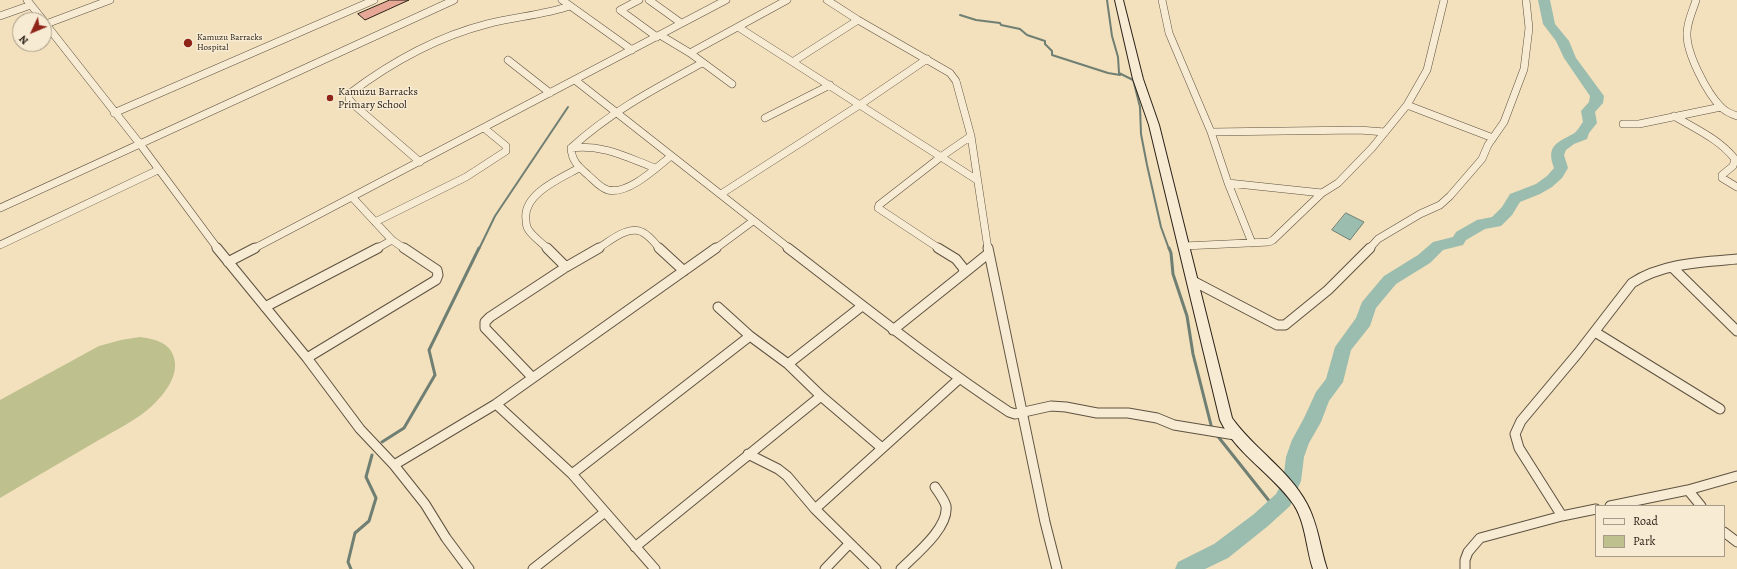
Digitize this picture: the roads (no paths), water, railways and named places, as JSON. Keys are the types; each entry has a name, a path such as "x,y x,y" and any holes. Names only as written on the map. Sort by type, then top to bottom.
{"street":[{"path":"52,19 110,0"},
{"path":"114,112 374,0"},
{"path":"0,208 454,0"},
{"path":"562,0 632,50"},
{"path":"639,0 620,10 658,36 690,53 732,84"},
{"path":"649,0 681,23"},
{"path":"228,262 726,0"},
{"path":"690,53 787,0"},
{"path":"827,0 858,20 950,73 956,81 971,136 989,253 1045,522 1057,569"},
{"path":"1119,0 1138,78 1154,125 1226,420 1235,435 1280,479 1299,502 1306,517 1320,569"},
{"path":"1162,0 1169,33 1211,132 1228,183 1252,243"},
{"path":"1184,246 1269,242 1273,240 1322,193 1338,183 1372,148 1407,105 1427,70 1444,0"},
{"path":"1193,281 1276,325 1285,325 1328,290 1378,239 1420,214 1440,205 1450,196 1482,159 1510,109 1524,69 1529,28 1526,0"},
{"path":"1696,0 1687,34 1689,45 1701,75 1713,98 1721,108 1737,116"},
{"path":"0,16 29,2 36,12"},
{"path":"420,162 353,104 349,99 349,94 400,59 458,34 486,25 555,11 570,6"},
{"path":"794,61 858,20"},
{"path":"738,27 862,104 977,180"},
{"path":"52,32 140,144 228,262 307,358 360,429 394,465 425,504 446,538 469,569"},
{"path":"721,194 862,104 927,59"},
{"path":"508,60 550,93"},
{"path":"670,156 642,179 616,191 608,190 579,168 571,158 571,148 582,137 617,112 702,63"},
{"path":"575,80 892,330 959,379 1008,412 1015,414 1051,406 1066,407 1096,413 1128,413 1157,418 1174,425 1235,435"},
{"path":"765,118 830,85"},
{"path":"1407,105 1493,138"},
{"path":"1623,124 1639,124 1721,108"},
{"path":"1674,116 1723,146 1732,154 1735,160 1733,166 1722,175 1722,178 1737,187"},
{"path":"375,222 466,176 506,151 506,146 484,128"},
{"path":"1211,132 1359,130 1385,132"},
{"path":"963,274 964,269 956,259 878,208 879,205 942,156 971,136"},
{"path":"571,148 586,146 603,148 655,168"},
{"path":"566,267 527,228 526,217 531,200 540,190 579,168"},
{"path":"0,245 158,170"},
{"path":"1228,183 1322,193"},
{"path":"307,358 436,280 438,275 437,270 392,240 352,197"},
{"path":"394,465 496,404 532,377 684,272 753,221"},
{"path":"532,377 485,328 484,322 566,267 624,232 638,229 644,233 684,272"},
{"path":"265,307 392,240"},
{"path":"892,330 989,253"},
{"path":"1562,516 1519,448 1515,434 1520,421 1595,332 1632,283 1639,277 1648,273 1673,268 1737,259"},
{"path":"1673,268 1737,331"},
{"path":"788,364 862,306"},
{"path":"718,307 750,336 788,364 821,396 882,448"},
{"path":"1595,332 1720,409"},
{"path":"572,474 750,336"},
{"path":"815,510 959,379"},
{"path":"636,547 748,454 821,396"},
{"path":"496,404 572,474 655,569"},
{"path":"748,454 787,476 815,510 876,569"},
{"path":"1615,505 1688,490 1737,476"},
{"path":"901,569 943,524 946,509 944,500 935,487"},
{"path":"1688,490 1700,505"},
{"path":"1466,569 1464,561 1467,554 1475,542 1480,538 1562,516 1595,509"},
{"path":"533,569 604,512"},
{"path":"1725,533 1737,542"},
{"path":"824,569 849,544"}],"waterway":[{"path":"1107,0 1112,36 1118,57 1119,73 1133,80 1140,107 1141,134 1147,165 1161,227 1169,249"},
{"path":"1185,569 1221,551 1261,520 1283,500 1292,481 1295,457 1301,440 1312,422 1322,397 1334,382 1343,347 1364,321 1368,306 1390,280 1424,259 1438,246 1458,241 1461,236 1482,224 1496,222 1507,211 1515,198 1535,191 1547,184 1561,168 1558,161 1558,150 1564,143 1582,136 1582,132 1590,123 1588,111 1596,103 1597,96 1576,68 1562,41 1549,24 1544,0"},
{"path":"960,15 976,20 1000,23 1001,25 1020,29 1027,35 1045,41 1045,44 1052,51 1052,55 1108,73 1120,75"},
{"path":"479,249 495,216 568,107"},
{"path":"382,442 404,428 435,375 429,350 479,248"},
{"path":"1169,248 1171,253 1173,274 1187,316 1193,354 1211,425"},
{"path":"1216,434 1274,507"},
{"path":"351,569 348,562 355,533 369,521 376,498 366,477 372,455"}],"place":[{"name":"Kamuzu Barracks Hospital","path":"188,43"},
{"name":"Kamuzu Barracks Primary School","path":"330,98"}]}
